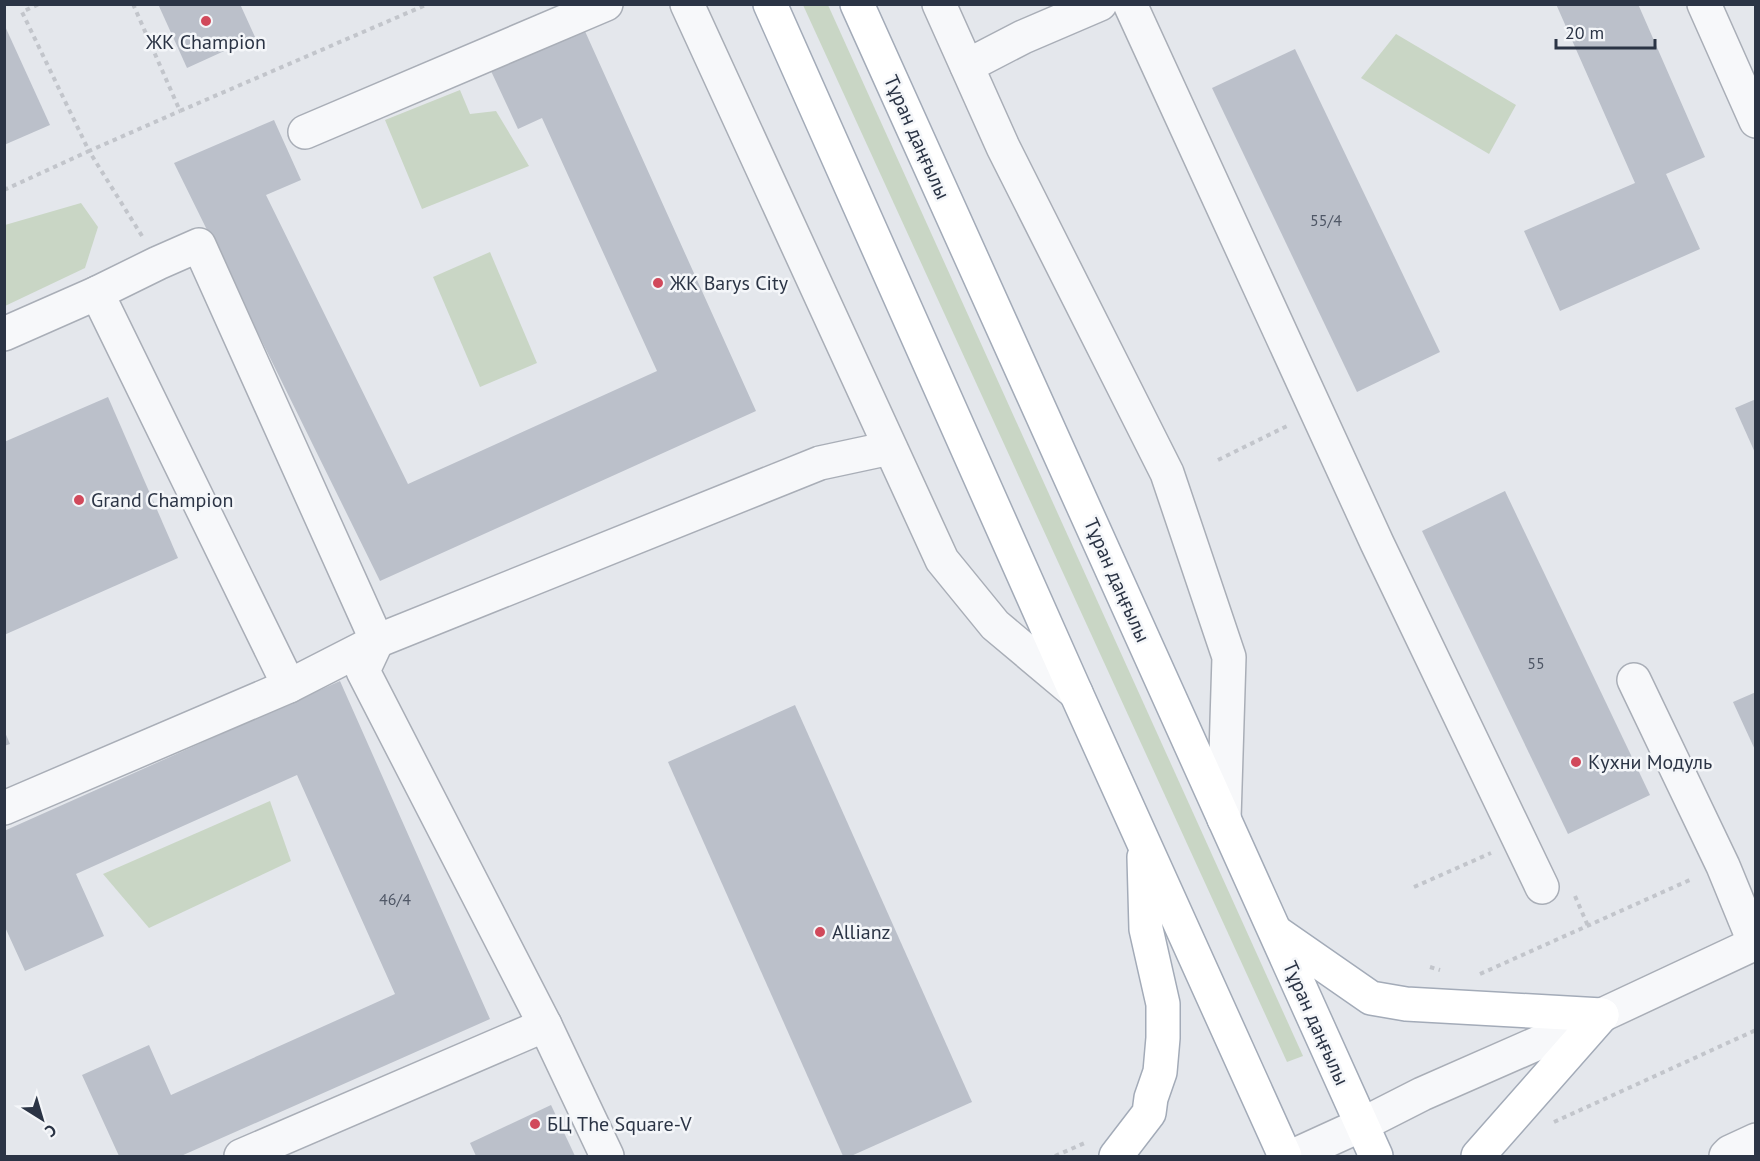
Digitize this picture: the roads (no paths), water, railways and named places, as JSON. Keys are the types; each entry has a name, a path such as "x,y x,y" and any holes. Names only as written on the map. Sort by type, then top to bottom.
{"main road":[{"path":"770,4 1076,693 1286,1156"},
{"name":"Тұран даңғылы","path":"857,4 1376,1156"},
{"path":"1116,1156 1149,1113 1151,1098 1160,1072 1163,1004 1146,929 1144,843"},
{"path":"1276,932 1371,998 1406,1004 1602,1015"},
{"path":"1478,1156 1602,1015"}],"street":[{"path":"305,132 606,4"},
{"path":"687,4 942,560 995,625 1076,693"},
{"path":"939,4 1003,147 1167,473 1229,657 1224,819"},
{"path":"967,66 1023,37 1100,4"},
{"path":"1130,4 1377,543 1542,887"},
{"path":"1704,4 1755,121"},
{"path":"4,334 200,245 377,641 363,671 545,1025 607,1156"},
{"path":"97,293 289,686"},
{"path":"4,808 289,686 377,641 820,463 890,447"},
{"path":"1293,1156 1422,1094 1602,1015 1755,944 1723,866 1634,680"},
{"path":"242,1156 545,1025"},
{"path":"1726,1156 1755,1140"}],"place":[{"name":"ЖК Champion","path":"206,21"},
{"name":"ЖК Barys City","path":"658,283"},
{"name":"Grand Champion","path":"79,500"},
{"name":"Кухни Модуль","path":"1576,762"},
{"name":"Allianz","path":"820,932"},
{"name":"БЦ The Square-V","path":"535,1124"}]}
